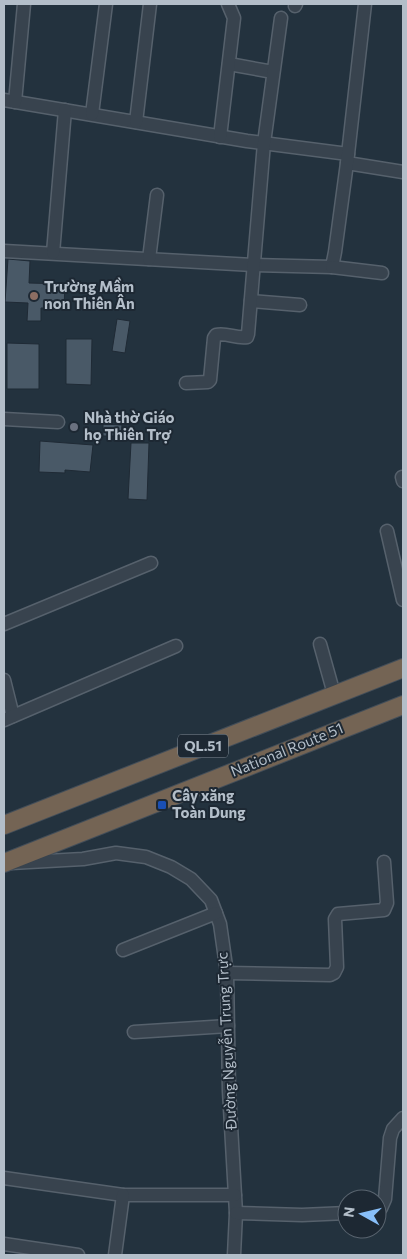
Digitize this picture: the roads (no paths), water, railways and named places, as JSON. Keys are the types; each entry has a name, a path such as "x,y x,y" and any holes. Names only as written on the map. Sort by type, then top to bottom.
{"highway":[{"name":"QL.51","path":"4,825 403,668"},
{"name":"National Route 51","path":"4,863 403,705"}],"street":[{"path":"24,4 9,101 264,143 403,172"},
{"path":"92,114 106,4"},
{"path":"136,122 150,4"},
{"path":"220,137 234,18 228,4"},
{"path":"332,267 348,159 365,4"},
{"path":"186,383 208,382 210,380 214,338 216,335 247,337 248,334 264,143 281,18"},
{"path":"229,64 274,72"},
{"path":"53,253 65,110"},
{"path":"149,259 157,195"},
{"path":"4,251 253,265 332,267 382,273"},
{"path":"251,301 300,304"},
{"path":"4,419 58,422"},
{"path":"387,531 403,600"},
{"path":"4,624 151,563"},
{"path":"320,644 334,694"},
{"path":"4,680 8,718 176,646"},
{"name":"Đường Nguyễn Trung Trực","path":"4,863 83,859 116,853 146,857 171,866 191,879 211,900 220,924 227,973 229,1091 236,1213 234,1255"},
{"path":"227,973 330,975 334,973 336,967 335,919 338,914 379,912 384,910 387,903 384,862"},
{"path":"123,950 216,913"},
{"path":"134,1032 228,1026"},
{"path":"386,1189 390,1138 393,1129 403,1118"},
{"path":"4,1178 123,1195 235,1195"},
{"path":"114,1255 123,1195"},
{"path":"236,1213 302,1215 337,1213"},
{"path":"4,1244 38,1252 78,1255"}],"place":[{"name":"Trường Mầm non Thiên Ân","path":"34,296"},
{"name":"Nhà thờ Giáo họ Thiên Trợ","path":"74,427"},
{"name":"Cây xăng Toàn Dung","path":"162,805"}]}
